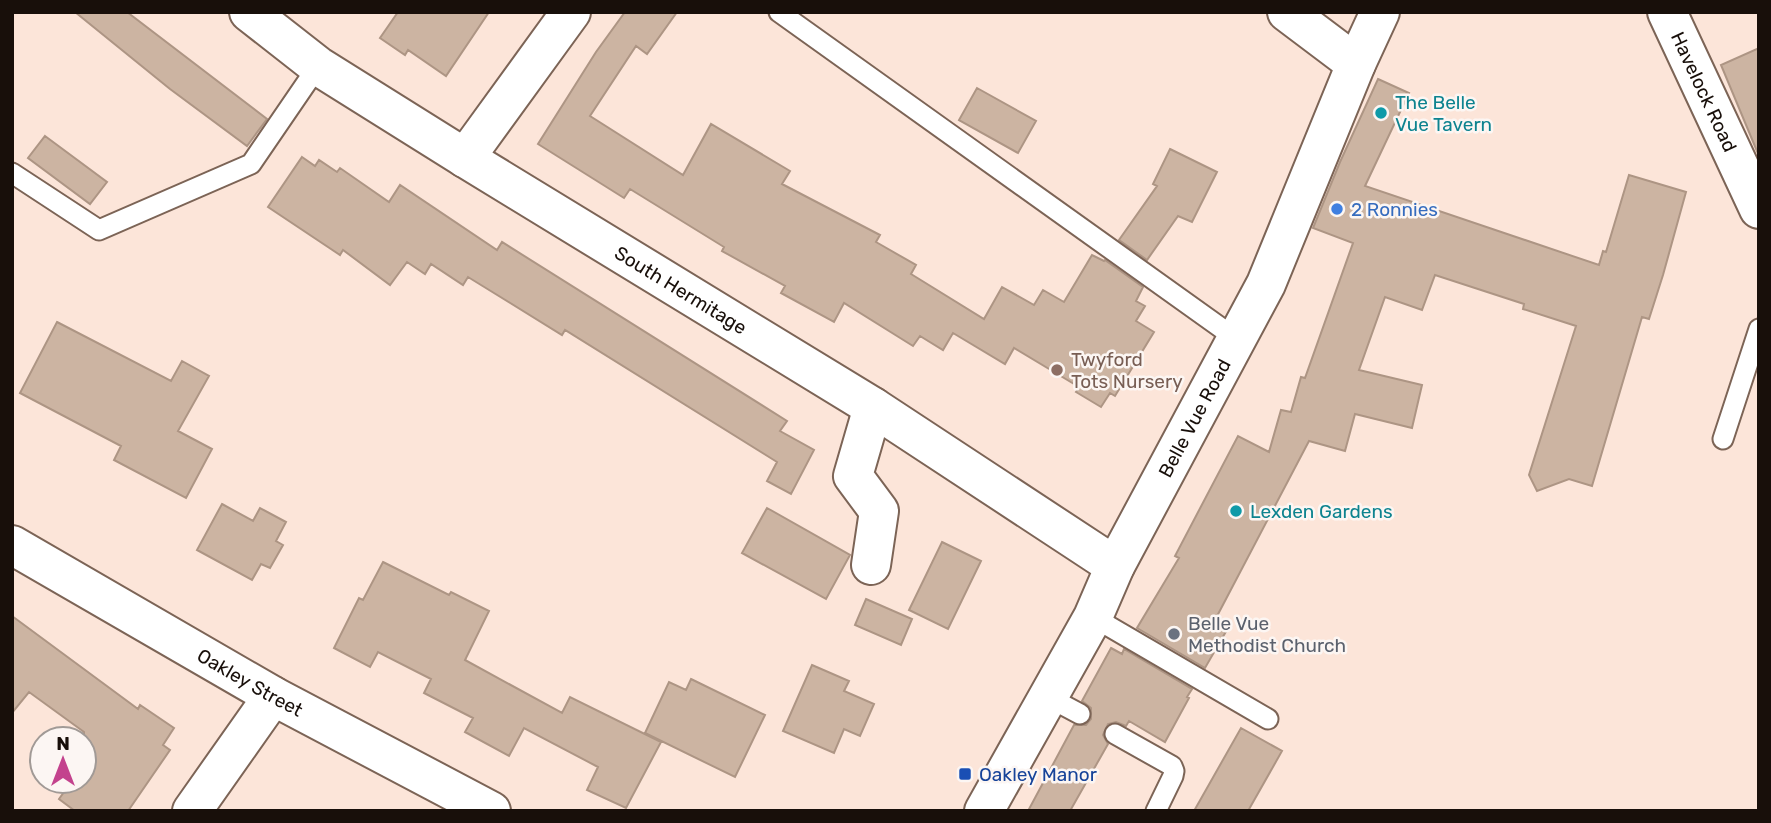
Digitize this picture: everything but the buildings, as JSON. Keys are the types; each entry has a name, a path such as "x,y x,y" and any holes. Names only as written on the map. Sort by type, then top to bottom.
{"street":[{"name":"South Hermitage","path":"249,12 318,66 873,407 1115,566"},
{"path":"465,158 571,12"},
{"path":"1287,12 1356,64"},
{"name":"Belle Vue Road","path":"984,811 1064,706 1093,617 1115,566 1266,284 1380,12"},
{"name":"Havelock Road","path":"1667,12 1759,209"},
{"path":"871,565 879,512 853,476 873,407"},
{"name":"Oakley Street","path":"12,545 273,696 491,811"},
{"path":"192,811 273,696"}],"lane":[{"path":"779,12 1238,340"},
{"path":"12,173 99,230 251,164 318,66"},
{"path":"1723,439 1759,329"},
{"path":"1093,617 1268,719"},
{"path":"1115,734 1172,766 1173,776 1156,811"}],"place":[{"name":"The Belle Vue Tavern","path":"1381,113"},
{"name":"2 Ronnies","path":"1337,209"},
{"name":"Twyford Tots Nursery","path":"1057,370"},
{"name":"Lexden Gardens","path":"1236,511"},
{"name":"Belle Vue Methodist Church","path":"1174,634"},
{"name":"Oakley Manor","path":"965,774"}]}
